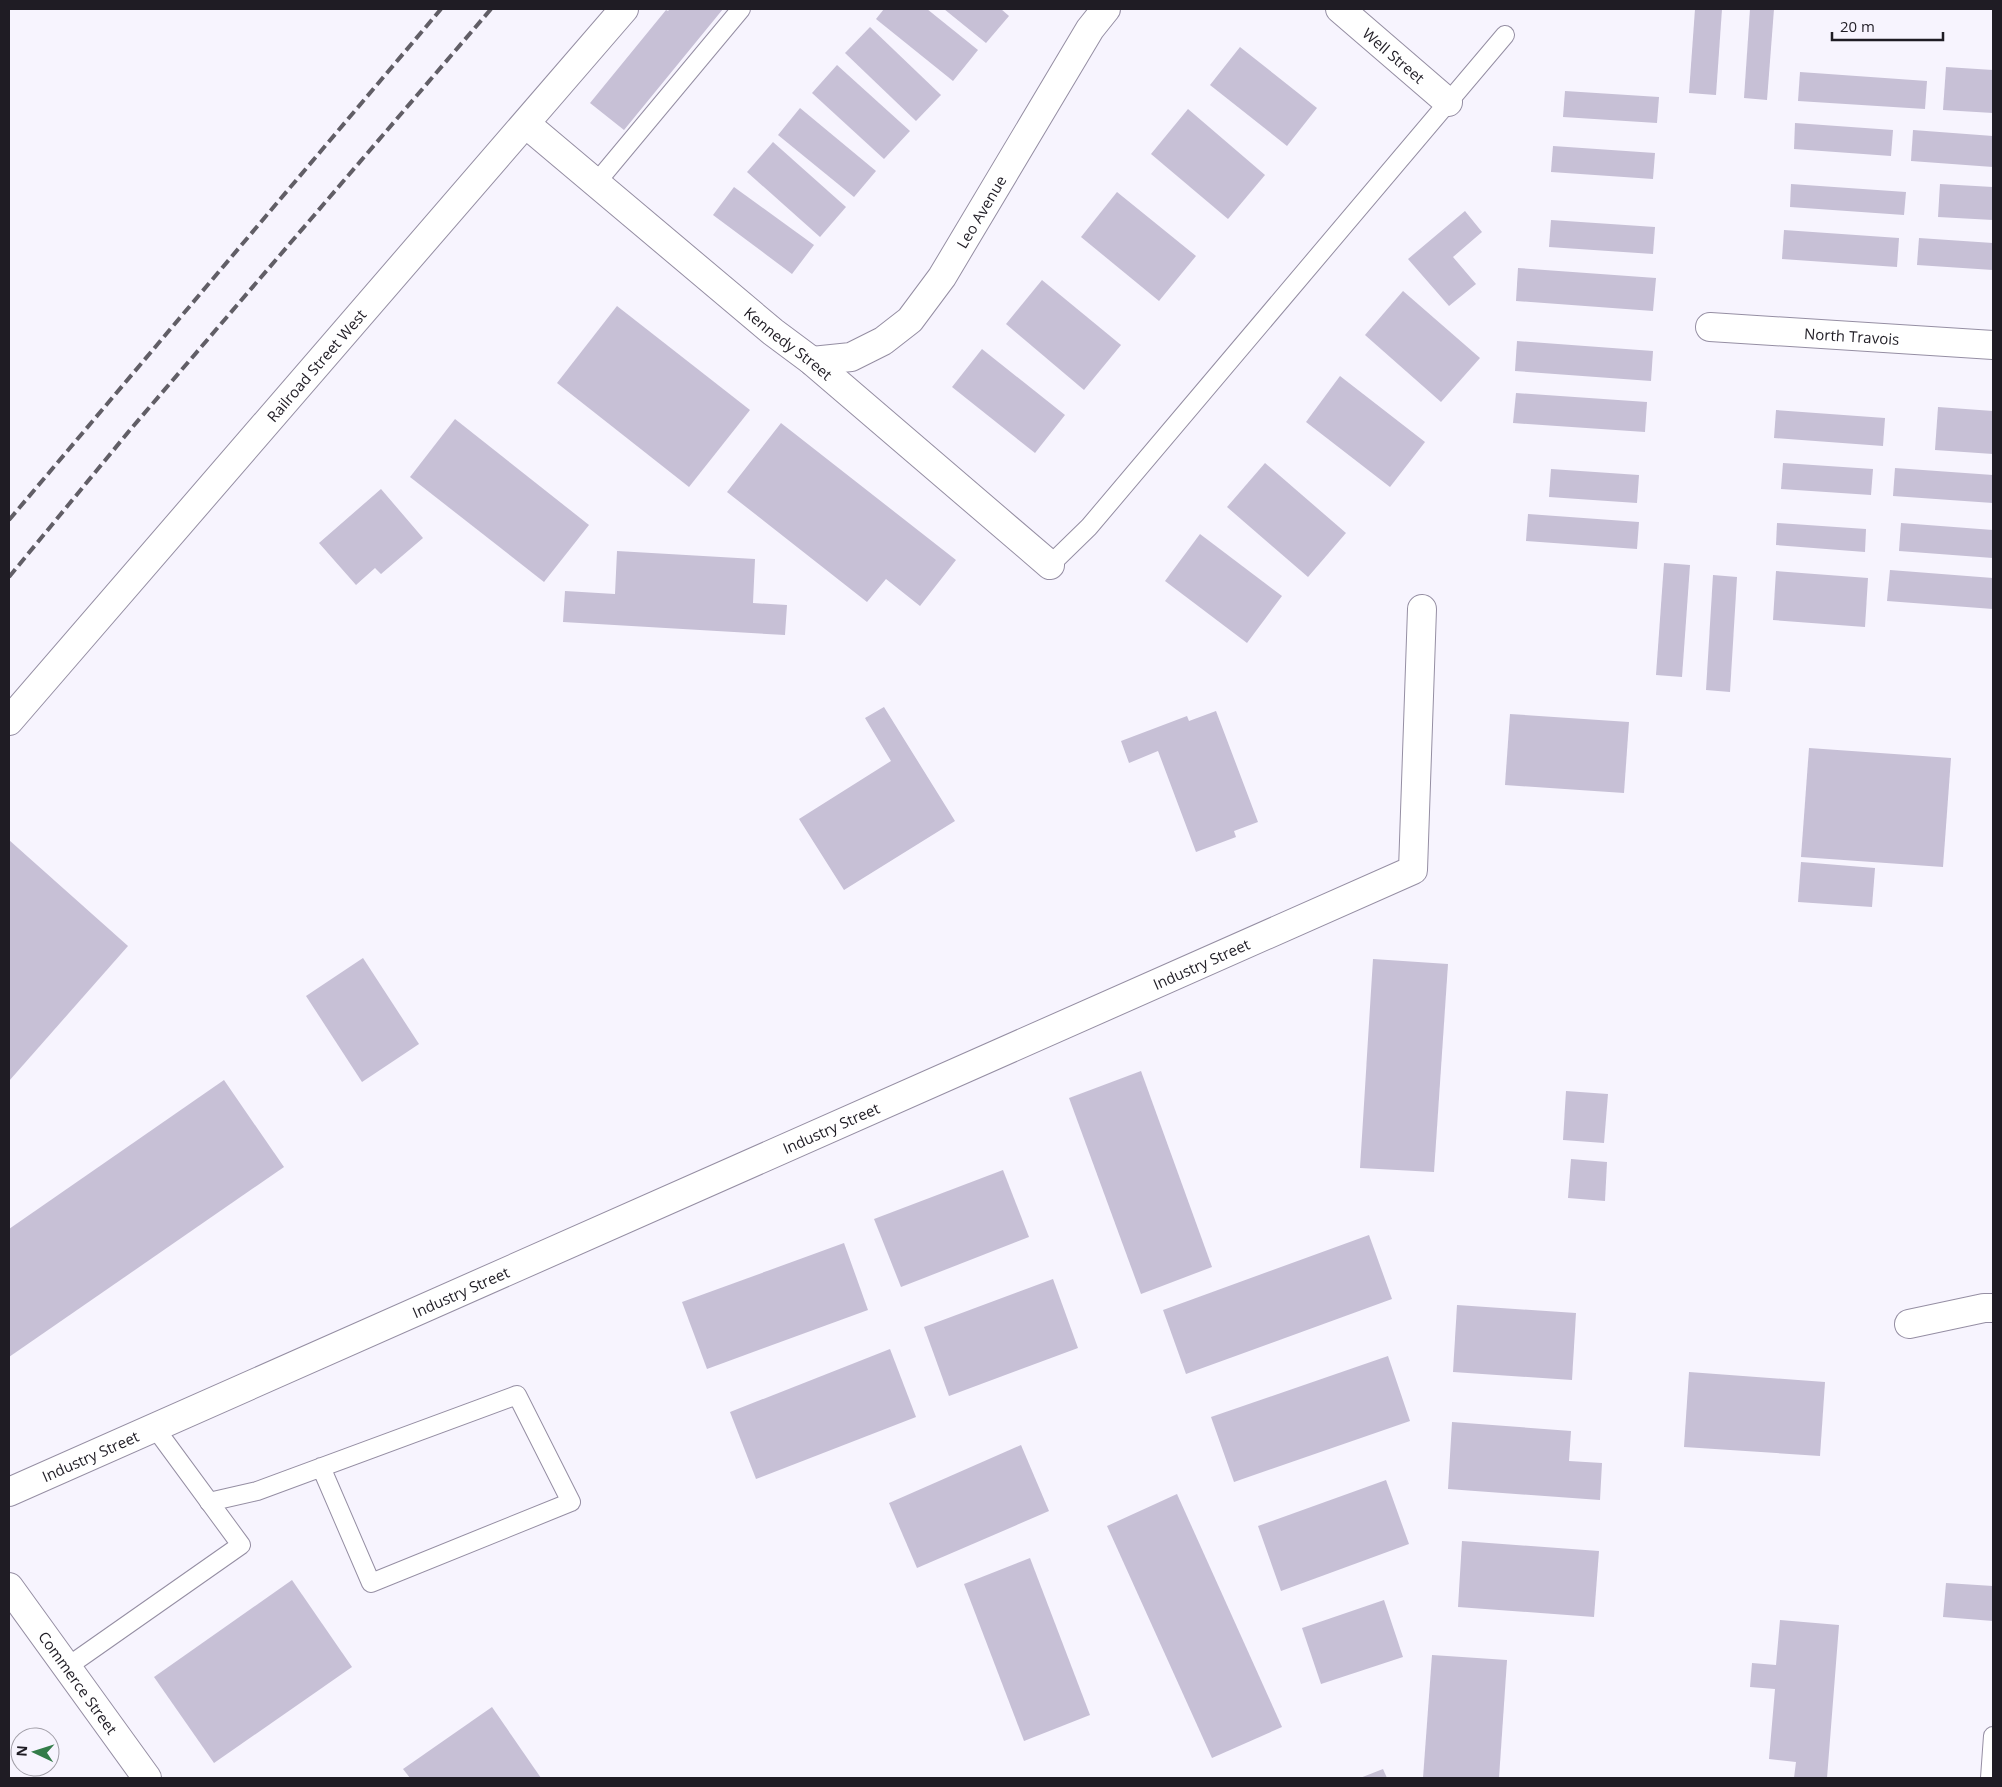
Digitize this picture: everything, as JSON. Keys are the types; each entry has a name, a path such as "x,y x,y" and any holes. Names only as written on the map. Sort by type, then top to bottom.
{"street":[{"name":"Railroad Street West","path":"9,721 624,9"},
{"name":"Leo Avenue","path":"812,361 851,357 883,341 910,320 942,277 1090,30 1106,9"},
{"name":"Well Street","path":"1340,9 1448,102"},
{"name":"Kennedy Street","path":"526,124 773,332 812,361 1050,565"},
{"name":"North Travois","path":"1710,327 1993,345"},
{"name":"Industry Street","path":"9,1492 1413,870 1422,609"},
{"path":"1909,1324 1984,1308 1993,1308"},
{"name":"Commerce Street","path":"9,1587 147,1778"}],"lane":[{"path":"596,183 741,9"},
{"path":"1050,565 1089,527 1505,35"},
{"path":"208,1502 257,1491 321,1467 516,1395 571,1502 371,1583 321,1467"},
{"path":"67,1667 241,1545 155,1428"},
{"path":"1990,1778 1993,1736"}],"building":[{"path":"723,9 624,130 590,103 666,10"},
{"path":"884,9 927,9 978,50 953,81 876,19"},
{"path":"944,9 1001,9 1009,16 986,43"},
{"path":"1695,9 1722,9 1716,95 1689,93"},
{"path":"1750,9 1774,9 1767,100 1744,98"},
{"path":"870,27 941,95 916,121 845,53"},
{"path":"1240,47 1317,108 1287,146 1210,85"},
{"path":"837,65 910,131 884,159 812,93"},
{"path":"1946,67 1993,70 1993,113 1943,110"},
{"path":"1800,72 1927,81 1925,109 1798,101"},
{"path":"1565,91 1659,97 1657,123 1563,117"},
{"path":"800,108 876,171 854,197 778,135"},
{"path":"1188,109 1265,175 1228,219 1151,154"},
{"path":"1795,123 1893,130 1891,156 1794,149"},
{"path":"1913,130 1993,136 1993,167 1911,161"},
{"path":"773,142 846,207 820,237 747,172"},
{"path":"1553,146 1655,153 1653,179 1551,172"},
{"path":"1791,184 1906,192 1904,215 1790,207"},
{"path":"1940,184 1993,187 1993,220 1938,217"},
{"path":"734,187 814,245 792,274 713,215"},
{"path":"1117,192 1196,256 1159,301 1081,237"},
{"path":"1465,211 1482,232 1453,257 1476,284 1449,306 1408,259"},
{"path":"1551,220 1655,227 1653,254 1549,247"},
{"path":"1784,230 1899,238 1897,267 1782,259"},
{"path":"1919,238 1993,243 1993,270 1917,265"},
{"path":"1518,268 1656,278 1653,311 1516,301"},
{"path":"1042,280 1121,345 1084,390 1006,324"},
{"path":"1403,291 1480,358 1441,402 1365,335"},
{"path":"617,306 750,410 689,487 557,383"},
{"path":"1517,341 1653,351 1651,381 1515,371"},
{"path":"982,349 1065,415 1035,453 952,387"},
{"path":"1340,376 1425,442 1390,487 1306,422"},
{"path":"1516,393 1647,402 1645,432 1513,423"},
{"path":"1938,407 1993,411 1993,454 1935,450"},
{"path":"1776,410 1885,418 1883,446 1774,438"},
{"path":"455,419 589,525 544,582 410,477"},
{"path":"781,423 956,560 920,606 886,579 867,602 727,492"},
{"path":"1265,463 1346,533 1308,577 1227,507"},
{"path":"1783,463 1873,469 1871,495 1781,489"},
{"path":"1895,468 1993,475 1993,503 1893,496"},
{"path":"1551,469 1639,475 1637,503 1549,497"},
{"path":"381,489 423,538 381,574 375,568 356,585 319,543"},
{"path":"1528,514 1639,522 1637,549 1526,541"},
{"path":"1777,523 1866,529 1865,552 1776,545"},
{"path":"1901,523 1993,530 1993,558 1899,551"},
{"path":"1200,534 1282,596 1247,643 1165,581"},
{"path":"617,551 755,559 753,603 787,605 785,635 563,622 565,591 615,594"},
{"path":"1664,563 1690,565 1682,677 1656,675"},
{"path":"1890,570 1993,578 1993,609 1887,601"},
{"path":"1776,571 1868,578 1865,627 1773,620"},
{"path":"1713,575 1737,577 1730,692 1706,690"},
{"path":"884,707 955,821 844,890 799,819 891,761 865,718"},
{"path":"1216,711 1258,822 1234,831 1236,837 1196,852 1158,751 1129,763 1121,741 1187,716 1189,721"},
{"path":"1510,714 1629,722 1624,793 1505,785"},
{"path":"1809,748 1951,758 1943,867 1801,857"},
{"path":"9,840 128,946 9,1081"},
{"path":"1801,862 1875,868 1872,907 1798,902"},
{"path":"363,958 419,1044 362,1082 306,996"},
{"path":"1373,959 1448,964 1434,1172 1360,1168"},
{"path":"1141,1071 1212,1267 1141,1294 1069,1098"},
{"path":"224,1080 284,1167 9,1357 9,1229"},
{"path":"1566,1091 1608,1094 1604,1143 1563,1140"},
{"path":"1571,1159 1607,1162 1605,1201 1568,1198"},
{"path":"1003,1170 1029,1237 901,1287 874,1219"},
{"path":"1369,1235 1392,1299 1186,1374 1163,1310"},
{"path":"844,1243 868,1310 707,1369 682,1302"},
{"path":"1053,1279 1078,1348 949,1396 924,1327"},
{"path":"1457,1305 1576,1313 1572,1380 1453,1372"},
{"path":"890,1349 916,1417 756,1479 730,1412"},
{"path":"1388,1356 1410,1421 1234,1482 1211,1417"},
{"path":"1689,1372 1825,1382 1820,1456 1684,1447"},
{"path":"1452,1422 1571,1431 1569,1461 1602,1463 1600,1500 1448,1489"},
{"path":"1021,1445 1049,1511 917,1568 889,1503"},
{"path":"1386,1480 1409,1544 1281,1591 1258,1526"},
{"path":"1177,1494 1282,1727 1212,1758 1107,1526"},
{"path":"1462,1541 1599,1551 1594,1617 1458,1607"},
{"path":"1030,1558 1090,1715 1024,1741 964,1584"},
{"path":"292,1580 352,1667 214,1763 154,1677"},
{"path":"1946,1583 1993,1586 1993,1621 1943,1617"},
{"path":"1384,1600 1403,1657 1321,1684 1302,1628"},
{"path":"1780,1620 1839,1625 1827,1778 1794,1778 1796,1762 1769,1759 1775,1689 1750,1687 1752,1663 1776,1665"},
{"path":"1432,1655 1507,1660 1499,1778 1423,1778"},
{"path":"492,1707 541,1778 410,1778 403,1769"},
{"path":"1383,1769 1387,1778 1360,1778"}],"railway":[{"path":"9,520 441,9"},
{"path":"9,577 130,430 491,9"}]}
